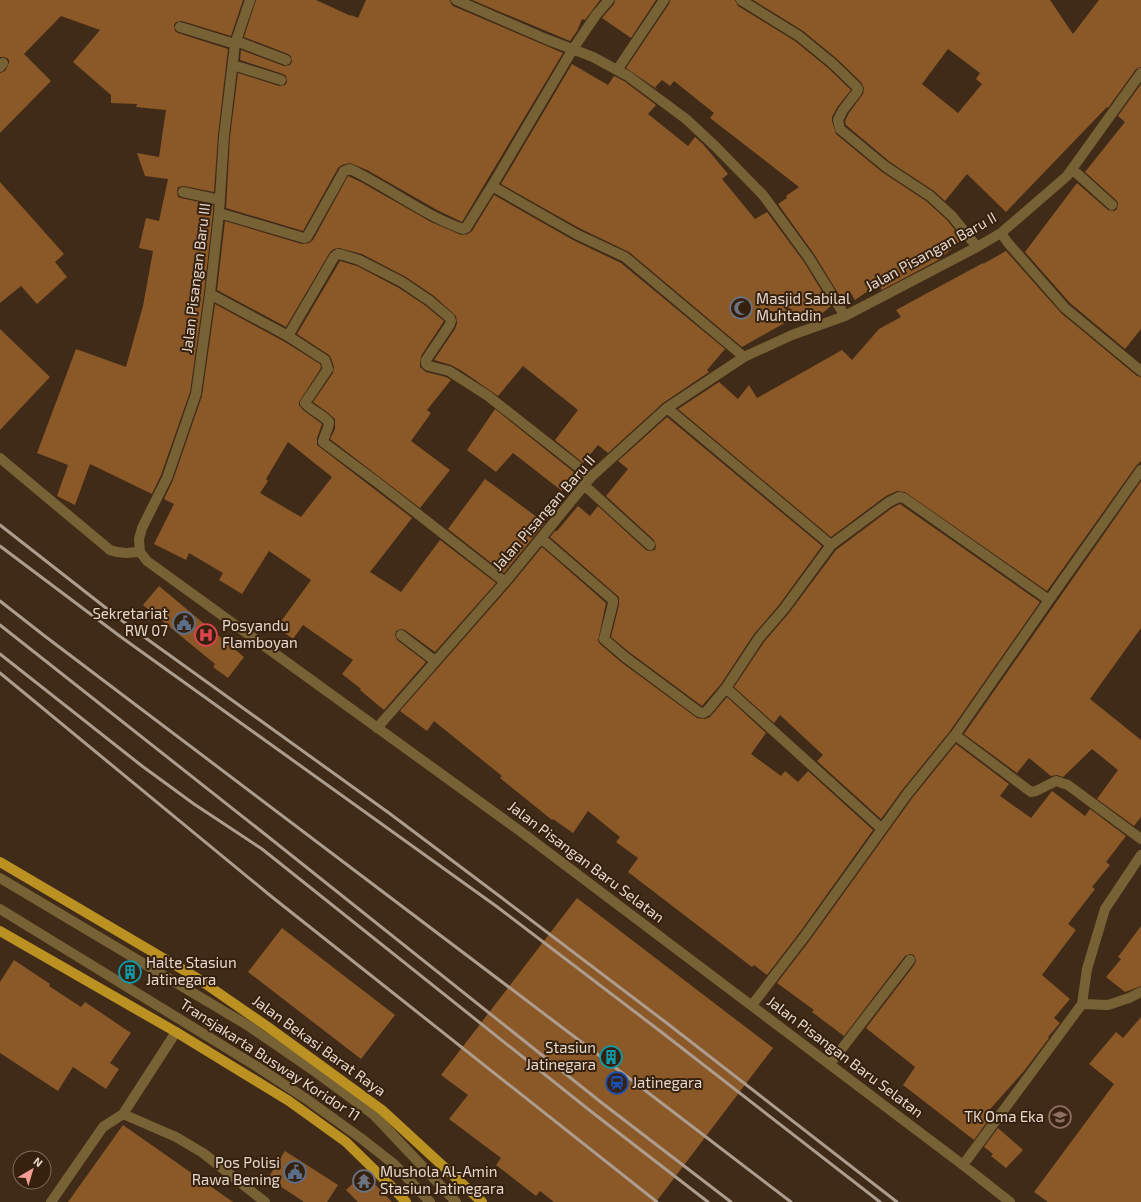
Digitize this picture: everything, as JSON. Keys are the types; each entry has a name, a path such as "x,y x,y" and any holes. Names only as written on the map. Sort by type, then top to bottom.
{"main road":[{"name":"Jalan Bekasi Barat Raya","path":"0,862 196,978 268,1028 382,1110 482,1202"},
{"path":"0,931 176,1032 289,1101 346,1142 406,1202"}],"street":[{"name":"Jalan Pisangan Baru III","path":"140,552 139,539 142,528 167,478 196,394 210,294 219,213 224,136 236,43 250,0"},
{"path":"456,0 546,39 593,57 628,76 686,119 763,195 809,258 845,316"},
{"path":"219,213 304,238 307,237 344,171 350,169 371,179 418,208 463,229 466,228 573,50 596,15 609,0"},
{"path":"617,70 664,0"},
{"path":"741,0 799,36 832,63 856,86 858,89 857,92 843,110 838,120 840,129 886,167 930,196 952,216 977,247"},
{"path":"180,27 236,43 286,60"},
{"path":"233,65 281,80"},
{"name":"Jalan Pisangan Baru II","path":"377,728 505,582 591,477 667,408 744,357 792,335 845,316 1001,233 1067,176 1137,86 1141,73"},
{"path":"1072,169 1112,205"},
{"path":"492,186 576,234 625,257 744,357"},
{"path":"183,192 220,200"},
{"path":"1001,233 1065,308 1141,370"},
{"path":"288,336 334,257 338,254 359,260 402,282 430,301 450,318 451,321 449,326 426,360 426,364 449,371 488,396 591,477"},
{"path":"210,294 288,336 324,360 328,369 305,403 329,422 323,442 505,582"},
{"path":"667,408 831,545"},
{"path":"0,458 110,550 117,553 140,552"},
{"path":"752,1005 805,936 908,793 955,735 1141,470"},
{"path":"584,485 650,545"},
{"path":"541,538 613,600 604,639 625,657 699,712 703,713 707,711 726,688 759,638 784,609 831,545 889,502 899,497 904,498 1049,600"},
{"name":"Jalan Pisangan Baru Selatan","path":"140,552 147,561 520,831 830,1064 1010,1202"},
{"path":"401,635 435,661"},
{"path":"726,688 882,829"},
{"path":"955,735 1031,792 1056,781 1068,785 1141,839"},
{"path":"963,1165 1082,1004 1087,969 1105,909 1141,855"},
{"name":"Transjakarta Busway Koridor 11","path":"0,878 247,1025 317,1073 374,1115 456,1202"},
{"name":"Transjakarta Busway Koridor 11","path":"0,910 256,1066 305,1098 362,1139 395,1166 430,1202"},
{"path":"830,1064 910,960"},
{"path":"1082,1004 1108,1005 1141,992"},
{"path":"51,1202 102,1127 123,1114 176,1032"},
{"path":"123,1114 176,1137 203,1153 264,1202"}],"building":[{"path":"0,0 243,0 231,36 182,21 176,22 174,25 175,31 178,33 228,49 218,135 214,192 184,186 178,187 177,191 178,197 213,205 213,212 204,293 190,392 161,475 152,494 90,464 75,505 57,496 68,465 37,453 76,349 126,367 143,306 153,251 139,248 146,218 159,221 168,179 145,176 137,153 159,157 166,110 136,107 137,104 111,103 111,95 73,62 100,30 61,16 24,54 51,81 0,133 0,73 5,71 9,60 7,58 0,57"},
{"path":"256,0 316,0 358,18 366,0 450,0 453,6 563,53 462,222 437,210 367,170 350,163 342,165 338,168 303,231 226,208 230,137 238,73 279,86 285,85 287,82 286,76 283,74 240,60 241,50 284,66 290,65 292,62 291,56 288,54 244,37"},
{"path":"472,0 600,0 585,20 582,19 577,31 570,41"},
{"path":"615,0 656,0 631,38 602,18 614,4"},
{"path":"670,0 735,0 738,6 795,41 828,68 851,90 838,106 832,117 836,134 882,172 926,201 947,220 962,239 940,259 882,290 878,284 855,300 850,292 841,298 814,254 778,204 799,187 710,118 714,113 674,81 670,86 662,80 655,87 658,90 626,68 669,4"},
{"path":"753,0 1050,0 1073,34 1099,0 1141,0 1141,67 1136,69 1108,108 1107,107 1006,212 967,174 945,201 934,191 890,162 846,125 845,121 863,94 864,88 861,82 836,58 803,31","holes":["948,49 980,73 976,79 982,84 958,113 922,84"]},
{"path":"572,64 608,85 614,76 624,81 656,105 648,114 688,146 695,137 703,144 728,174 722,179 755,219 767,212 804,262 831,306 813,321 807,323 803,318 811,308 742,347 629,252 579,228 501,184"},
{"path":"1141,84 1141,329 1125,349 1070,303 1025,252 1077,183 1108,210 1114,211 1117,209 1118,203 1116,200 1085,172 1125,122 1118,116"},
{"path":"348,176 431,222 461,235 468,234 472,231 494,195 573,240 621,263 725,349 707,370 709,372 663,403 608,453 598,445 583,463 555,440 578,410 523,366 498,396 462,371 451,365 434,360 455,329 457,323 456,316 434,296 406,277 362,254 339,248 330,252 286,327 217,290 225,221 302,244 309,243 313,240"},
{"path":"0,182 64,254 55,262 67,277 37,304 21,286 0,303"},
{"path":"1006,251 1061,313 1137,376 1141,377 1141,461 1047,591 905,492 897,491 886,496 831,537 678,409 719,382 738,399 749,385 757,398 842,350 852,360 879,329 901,317 896,310"},
{"path":"340,261 357,266 399,288 426,306 444,321 421,356 420,367 426,372 446,377 451,380 427,410 431,413 411,441 450,470 420,508 330,439 335,429 335,419 313,402 333,373 334,367 329,355 297,334"},
{"path":"215,304 285,342 320,364 321,368 299,402 299,405 303,410 322,424 317,438 317,445 412,518 370,572 401,592 440,540 496,583 435,652 405,630 401,629 396,631 395,635 397,640 426,662 384,710 342,674 353,660 303,625 293,639 277,627 311,580 269,551 242,594 219,580 223,573 189,553 186,560 154,544 174,504 164,499 173,480 202,396","holes":["288,442 332,477 301,517 260,493 268,481 266,479"]},
{"path":"0,329 50,377 0,430"},
{"path":"495,409 575,473 562,491 513,453 496,472 467,450"},
{"path":"667,417 822,546 779,605 754,634 721,684 702,706 611,637 619,605 619,597 550,537 578,506 590,516 598,506 646,550 655,550 656,546 654,540 606,496 628,469 618,461"},
{"path":"485,479 545,523 504,573 448,529"},
{"path":"1141,481 1141,628 1090,699 1141,740 1141,817 1134,826 1097,799 1118,770 1092,749 1063,777 1057,775 1051,776 1029,758 1017,773 964,734"},
{"path":"900,504 1040,602 950,731 881,819 817,761 823,755 780,715 774,723 734,687 764,642 789,613 836,550 892,508"},
{"path":"542,547 606,603 598,641 621,662 697,718 705,719 710,717 727,697 766,733 751,754 781,776 785,771 798,782 808,771 873,830 800,932 767,975 754,965 752,967 628,872 638,858 616,842 620,837 588,811 573,833 553,819 552,820 500,778 502,776 434,721 427,731 400,711 510,586"},
{"name":"Sekretariat RW 07","path":"159,586 244,657 228,678 213,667 215,664 143,605"},
{"path":"956,744 1009,784 1000,796 1031,818 1052,791 1085,816 1090,809 1126,836 1106,862 1110,865 1092,887 1095,889 1068,924 1076,930 1042,975 1070,999 1054,1018 1060,1023 1024,1071 984,1116 989,1119 974,1140 903,1085 915,1067 866,1028 915,964 916,960 914,955 910,954 905,956 844,1036 812,1012 814,1010 777,983 810,940 913,797"},
{"name":"Stasiun Jatinegara","path":"577,898 773,1048 656,1202 554,1202 540,1191 536,1196 496,1165 501,1158 449,1119 468,1095 441,1075"},
{"path":"1141,926 1141,986 1125,992 1106,977 1121,959 1118,957"},
{"path":"282,928 395,1015 361,1059 248,972"},
{"path":"14,960 81,1007 85,1002 131,1033 110,1063 119,1069 106,1089 73,1067 58,1091 0,1053 0,982"},
{"path":"1141,1017 1141,1202 1048,1202 1034,1192 1114,1084 1089,1064 1116,1032 1123,1038"},
{"path":"123,1125 233,1202 68,1202"},
{"path":"998,1128 1023,1150 1006,1168 991,1156 993,1154 984,1147"},
{"name":"Pos Polisi Rawa Bening","path":"285,1151 338,1185 327,1202 304,1202 268,1178"},
{"name":"Mushola Al-Amin Stasiun Jatinegara","path":"364,1173 392,1202 358,1202 346,1190"}],"railway":[{"path":"0,525 129,626 389,813 502,898 668,1024 897,1202"},
{"path":"0,546 121,637 496,906 880,1202"},
{"path":"0,601 791,1202"},
{"path":"0,625 602,1103 731,1202"},
{"path":"0,654 142,766 194,804 262,849 593,1113 708,1202"},
{"path":"0,673 272,897 657,1202"}],"place":[{"name":"Masjid Sabilal Muhtadin","path":"741,308"},
{"name":"Sekretariat RW 07","path":"184,623"},
{"name":"Posyandu Flamboyan","path":"206,635"},
{"name":"Halte Stasiun Jatinegara","path":"130,972"},
{"name":"Stasiun Jatinegara","path":"611,1057"},
{"name":"Jatinegara","path":"617,1083"},
{"name":"TK Oma Eka","path":"1060,1117"},
{"name":"Pos Polisi Rawa Bening","path":"295,1172"},
{"name":"Mushola Al-Amin Stasiun Jatinegara","path":"364,1181"}]}
